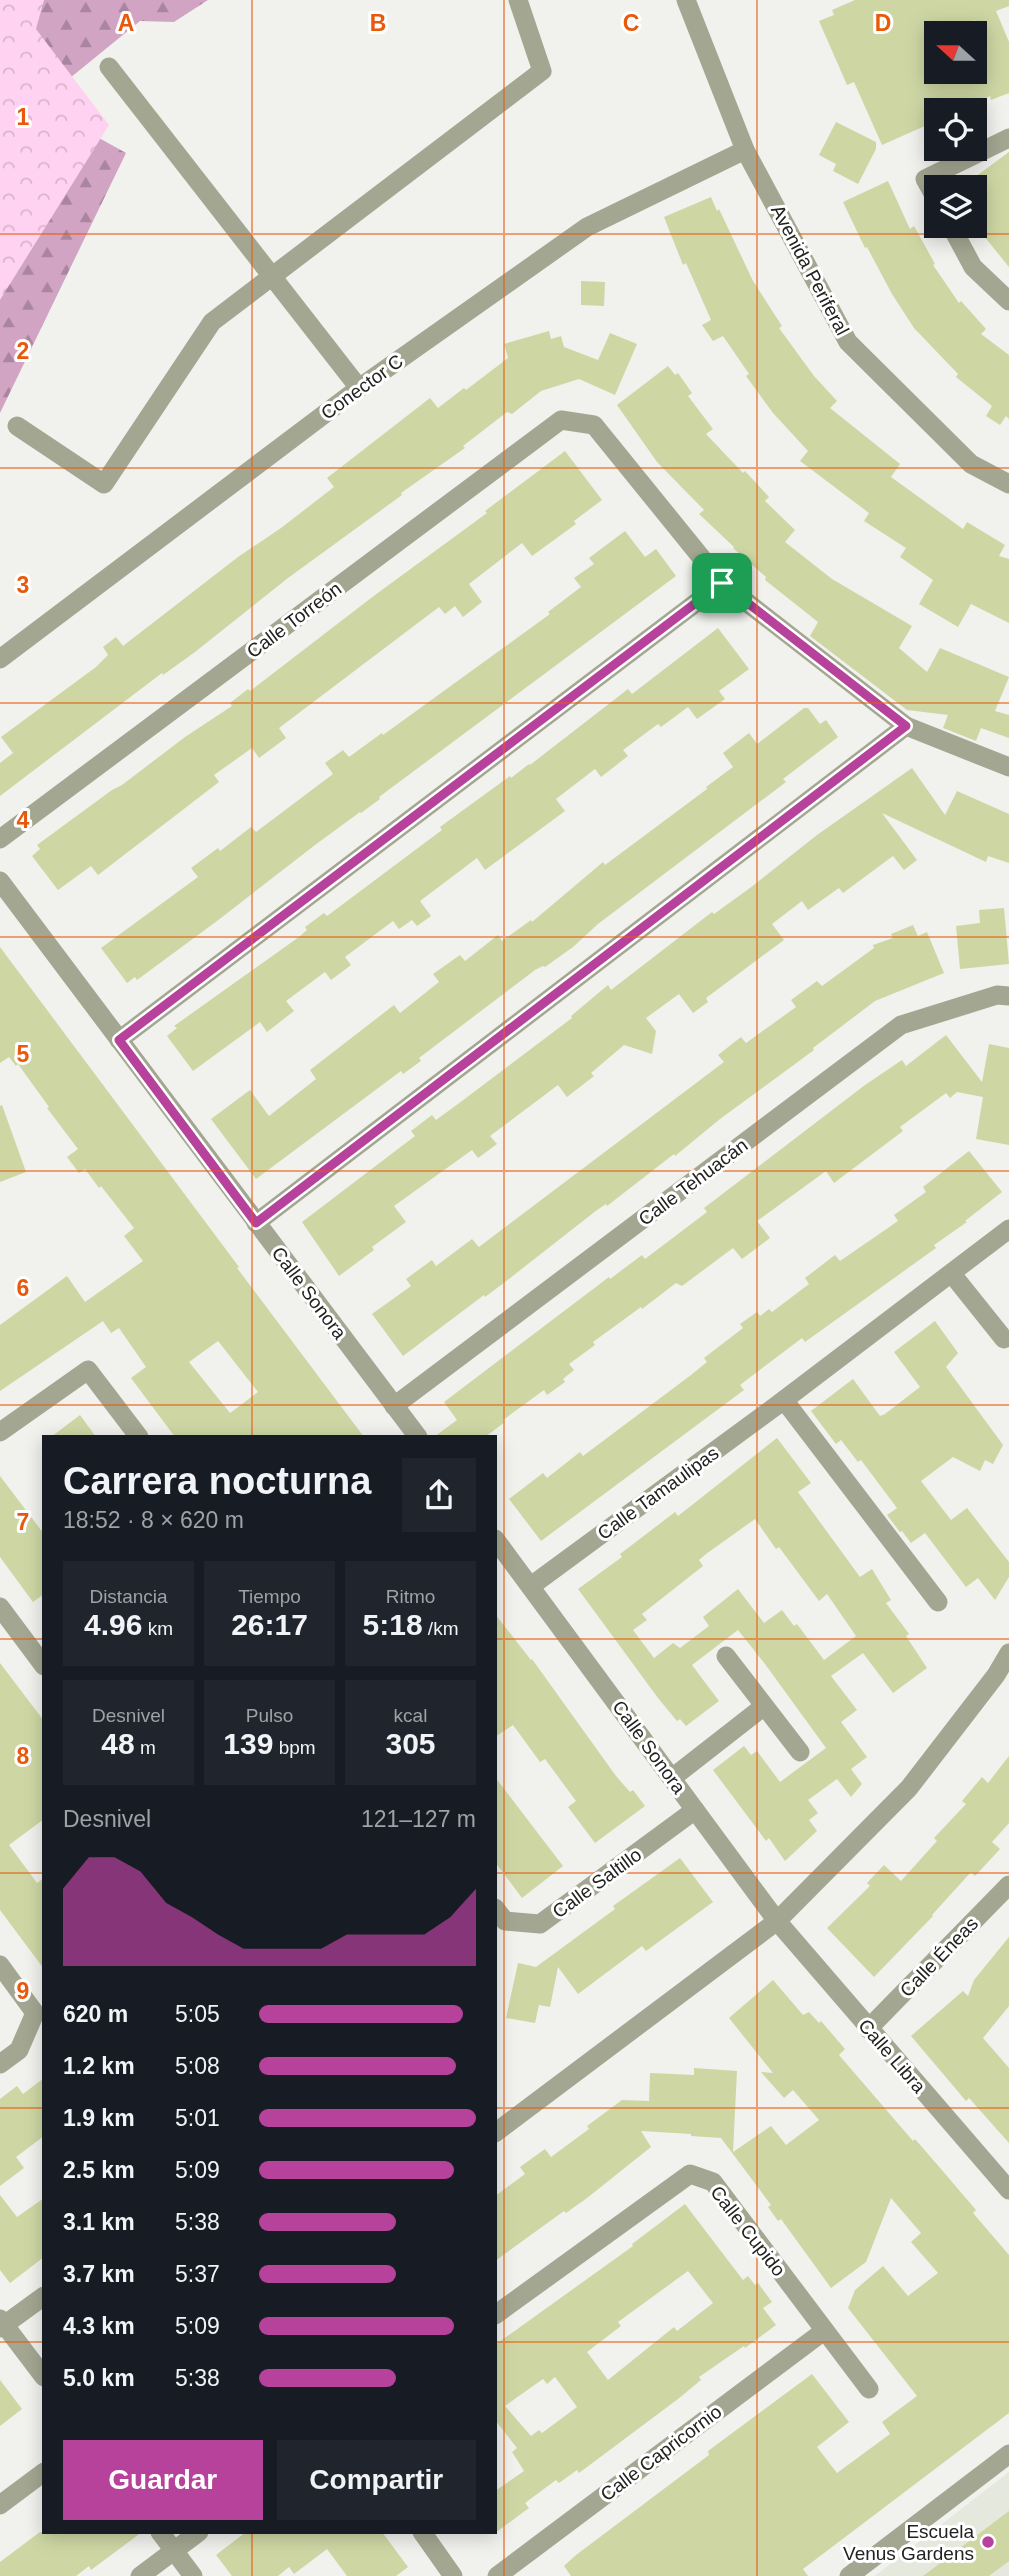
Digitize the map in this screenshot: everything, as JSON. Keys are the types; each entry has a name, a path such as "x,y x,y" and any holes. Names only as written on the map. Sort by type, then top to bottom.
{"street":[{"path":"16,426 104,484 212,322 542,71 518,0"},
{"name":"Avenida Periferal","path":"686,0 746,150 848,342 971,464 1009,484"},
{"path":"109,67 359,388"},
{"path":"934,175 1009,138"},
{"name":"Conector C","path":"0,659 359,388 587,228 746,150"},
{"path":"957,238 973,267 1009,301"},
{"name":"Calle Torreón","path":"0,839 561,420 594,425 722,583"},
{"path":"119,1040 722,583 906,726 1009,767"},
{"path":"256,1223 906,726"},
{"name":"Calle Sonora","path":"0,881 416,1435"},
{"name":"Calle Tehuacán","path":"394,1406 901,1025 997,995 1009,996"},
{"name":"Calle Tamaulipas","path":"531,1586 952,1275 1009,1229"},
{"path":"952,1275 1004,1339"},
{"path":"0,1432 88,1370 137,1435"},
{"path":"784,1400 938,1602"},
{"name":"Calle Sonora","path":"497,1542 777,1921"},
{"path":"0,1607 42,1663"},
{"path":"497,2131 777,1921 909,1788 996,1675 1009,1653"},
{"path":"726,1656 800,1752"},
{"path":"672,1778 763,1707"},
{"name":"Calle Saltillo","path":"497,1911 505,1921 540,1924 695,1810"},
{"name":"Calle Éneas","path":"869,2029 1009,1885"},
{"name":"Calle Libra","path":"777,1921 1009,2190"},
{"path":"0,1965 35,2013 19,2050 0,2064"},
{"name":"Calle Cupido","path":"497,2314 690,2174 713,2182 869,2389"},
{"path":"42,2297 1,2324 42,2375"},
{"name":"Calle Capricornio","path":"497,2576 824,2330"},
{"path":"849,2576 1009,2454"},
{"path":"0,2505 42,2474"},
{"path":"161,2534 193,2576"},
{"path":"140,2576 196,2534"},
{"path":"423,2534 453,2576"}],"shaded area":[{"path":"1009,2472 1009,2576 875,2576"}],"green space":[{"path":"0,0 208,0 174,22 140,21 38,104 126,153 0,413"},
{"path":"0,0 44,0 36,29 109,125 0,300"}],"building":[{"path":"855,0 1009,0 1009,6 996,11 1009,42 1009,93 991,100 990,96 924,98 924,126 882,145 854,82 847,85 819,21 834,15 832,10"},
{"path":"836,122 876,142 876,149 858,184 833,171 836,164 819,155"},
{"path":"1009,152 1009,267 986,238 987,175 978,175"},
{"path":"888,181 910,229 914,226 935,264 933,265 959,303 961,301 986,329 981,334 1009,355 1009,419 1006,416 1000,425 986,416 992,406 956,377 958,374 914,328 867,247 865,248 843,202"},
{"path":"711,197 753,281 782,326 779,328 814,376 837,401 830,408 900,464 891,477 963,529 967,522 1005,545 999,556 1009,559 1009,623 971,604 958,627 919,604 933,580 900,557 906,548 864,521 869,513 800,461 808,451 773,413 746,376 749,374 723,336 713,341 702,325 711,320 686,263 683,265 664,217"},
{"path":"581,281 605,282 604,306 581,305"},
{"path":"549,331 551,339 561,336 564,347 598,360 610,333 637,344 615,395 579,379 541,391 512,414 507,412 463,446 465,448 401,493 402,495 288,578 195,652 163,675 162,673 0,796 0,763 13,753 1,737 96,667 108,655 103,647 116,637 123,646 238,557 281,528 334,487 327,478 430,398 438,408 464,388 466,390 508,358 504,344"},
{"path":"668,366 675,375 678,373 692,393 688,396 713,429 706,434 743,473 745,471 769,497 765,501 795,530 785,542 832,579 912,626 899,648 927,672 940,648 1009,677 995,711 1009,715 1009,738 981,728 976,741 943,728 948,715 907,710 810,636 818,622 765,580 766,577 699,514 704,510 657,462 617,405"},
{"path":"565,451 602,500 574,521 576,524 532,556 522,543 469,584 482,602 463,617 455,606 445,614 439,607 279,728 286,738 259,758 252,748 214,775 219,782 98,875 91,866 58,890 32,856 40,849 37,845 232,706 230,703 248,689 250,691"},
{"path":"625,531 645,557 656,549 676,576 221,918 137,980 135,977 127,983 101,948 198,877 191,868 218,848 220,851 251,827 256,832 333,774 325,763 343,750 349,757 382,733 383,735 550,614 548,612 581,587 574,578 594,564 589,558"},
{"path":"718,628 749,669 719,691 725,699 697,719 688,707 661,727 658,724 623,750 628,756 601,777 595,769 556,799 565,811 485,870 477,858 420,901 431,916 417,926 412,920 399,929 393,921 345,957 351,965 331,980 325,972 286,1001 294,1011 267,1032 260,1022 193,1071 167,1036 177,1028 174,1026 299,937 307,930 305,927 324,913 327,916 442,830 440,827 510,776 511,778 530,765 628,689 632,694"},
{"path":"804,708 808,708 820,724 826,720 838,737 783,779 786,782 598,924 573,947 545,967 535,970 419,1058 421,1061 403,1074 401,1071 256,1179 211,1119 250,1090 269,1116 316,1079 310,1070 394,1005 400,1013 439,982 433,974 460,955 465,961 498,935 502,941 531,920 532,922 603,862 605,865 707,789 706,787 733,767 723,753 749,733 757,744"},
{"path":"912,768 945,815 957,791 1009,814 1009,863 988,856 986,862 882,813 917,860 904,870 893,856 843,893 839,888 808,910 802,901 772,924 784,940 706,998 708,1002 693,1013 679,994 646,1018 656,1031 652,1054 624,1045 591,1073 594,1076 567,1097 558,1085 490,1136 497,1144 478,1158 472,1150 394,1206 406,1222 339,1276 302,1222 415,1136 411,1131 432,1115 436,1120 572,1018 571,1016 608,985 611,990 712,912 714,914 817,835"},
{"path":"1004,908 1009,964 960,969 956,926 980,923 979,910"},
{"path":"913,925 918,936 927,932 944,973 875,1001 675,1156 674,1154 607,1206 606,1204 597,1210 505,1282 403,1356 372,1314 411,1286 406,1279 432,1260 436,1266 472,1239 479,1247 724,1062 718,1055 741,1037 746,1043 796,1007 791,1000 817,981 822,986 874,948 873,945 893,938 891,934"},
{"path":"0,947 362,1435 174,1435 131,1378 146,1367 119,1328 111,1333 103,1321 0,1391 0,1325 67,1276 85,1302 143,1261 124,1236 134,1228 85,1169 79,1173 67,1157 78,1149 18,1064 16,1066 9,1057 0,1063","holes":["218,1341 258,1392 230,1413 189,1362"]},
{"path":"946,1035 982,1082 989,1044 1009,1048 1009,1145 976,1139 983,1097 957,1092 950,1098 946,1093 900,1127 903,1131 834,1183 826,1171 757,1221 770,1238 742,1259 733,1248 682,1286 676,1283 593,1342 595,1345 569,1364 574,1370 563,1379 565,1382 547,1395 544,1390 503,1420 505,1422 488,1435 437,1435 457,1420 444,1402 609,1277 610,1279 642,1255 645,1259 707,1212 704,1208 865,1085 902,1060 906,1066"},
{"path":"2,1105 26,1172 0,1182 0,1106"},
{"path":"969,1151 1002,1192 965,1221 967,1222 934,1245 936,1248 805,1342 802,1338 740,1385 744,1390 541,1541 509,1499 543,1473 547,1478 580,1452 583,1456 707,1362 704,1358 743,1328 740,1324 757,1312 760,1316 769,1309 772,1312 809,1284 805,1278 835,1255 840,1261 898,1221 894,1215 926,1192 923,1187"},
{"path":"935,1321 958,1353 946,1367 1003,1445 993,1464 985,1460 980,1471 953,1457 921,1481 951,1520 967,1508 1009,1562 1009,1577 995,1600 978,1578 966,1587 925,1533 911,1543 902,1531 900,1532 887,1515 897,1508 861,1460 858,1462 841,1440 836,1444 811,1411 853,1379 880,1416 885,1414 920,1387 894,1352"},
{"path":"80,1415 95,1435 54,1435"},
{"path":"777,1438 811,1483 798,1492 860,1577 872,1569 891,1600 886,1603 909,1634 906,1636 927,1668 893,1693 863,1653 831,1676 857,1710 841,1722 867,1757 851,1769 862,1784 851,1797 837,1779 808,1800 818,1813 809,1820 817,1831 785,1861 769,1838 766,1841 713,1770 744,1746 751,1755 757,1751 780,1782 826,1748 765,1664 738,1630 692,1665 719,1701 686,1726 680,1719 677,1721 658,1698 578,1589 622,1557 620,1554 675,1512 678,1516","holes":["755,1519 776,1549 779,1547 819,1601 827,1594 856,1636 824,1660 797,1624 794,1626 782,1610 764,1623 738,1589 703,1617 709,1626 680,1648 673,1643 654,1658 633,1630 647,1620 642,1614 703,1566 699,1560"]},
{"path":"0,1476 42,1531 42,1595 33,1602 0,1557"},
{"path":"497,1617 532,1659 616,1776 630,1792 633,1790 645,1806 595,1843 568,1807 576,1801 545,1759 540,1762 513,1725 497,1736"},
{"path":"0,1663 42,1718 42,1820 9,1845 37,1883 42,1879 42,1966 0,1910"},
{"path":"1009,1756 1009,1823 992,1842 1000,1849 975,1876 971,1872 874,1977 827,1928 870,1886 867,1883 884,1865 901,1881 937,1841 934,1838 966,1804 962,1801 982,1777 988,1783"},
{"path":"497,1780 563,1866 522,1898 497,1865"},
{"path":"680,1858 713,1902 646,1951 642,1946 578,1994 558,1967 550,2007 539,2005 535,2023 506,2018 518,1963 536,1967 615,1909 613,1906"},
{"path":"1009,1937 1009,2006 983,2038 1009,2068 1009,2143 969,2098 966,2101 911,2036 963,1991 968,1996 974,1980"},
{"path":"773,1980 803,2015 809,2012 819,2023 821,2021 845,2049 839,2055 976,2210 973,2213 1009,2255 1009,2413 803,2569 808,2576 571,2576 564,2566 576,2555 709,2455 708,2451 812,2374 849,2422 817,2447 837,2473 890,2434 882,2422 917,2396 848,2308 855,2290 883,2266 908,2296 938,2273 911,2242 921,2233 891,2198 866,2262 831,2288 781,2219 778,2221 768,2207 771,2205 721,2138 641,2131 651,2147 587,2198 566,2213 564,2211 497,2260 497,2195 525,2174 520,2167 545,2149 551,2157 622,2100 649,2101 650,2073 694,2075 694,2068 737,2071 733,2152 771,2126 786,2145 819,2120 793,2090 784,2098 761,2072 773,2073 729,2018"},
{"path":"42,2080 42,2138 16,2157 24,2168 0,2186 0,2099 17,2086 23,2094"},
{"path":"0,2195 17,2217 42,2199 42,2259 10,2283 0,2270"},
{"path":"685,2204 743,2280 748,2276 755,2285 758,2283 772,2302 763,2308 776,2325 699,2377 701,2380 678,2399 579,2473 577,2470 559,2483 556,2480 525,2503 529,2508 497,2532 497,2490 524,2471 512,2452 517,2448 497,2423 497,2344 633,2246 632,2244","holes":["688,2271 713,2303 677,2331 674,2327 608,2380 587,2352 621,2326 618,2322","555,2377 577,2407 542,2433 539,2430 531,2436 505,2406 543,2379 547,2384"]},
{"path":"0,2380 22,2409 0,2426"},
{"name":"Escuela Venus Gardens","path":"1009,2511 1009,2561 989,2576 923,2576"},
{"path":"40,2532 139,2534 91,2570 89,2566 76,2576 0,2576 0,2562"},
{"path":"243,2534 383,2534 408,2567 396,2576 347,2576 327,2549 294,2574 289,2567 278,2576 232,2576 216,2555"}],"place":[{"name":"Escuela Venus Gardens","path":"988,2542"}],"route":[{"path":"722,583 906,726 256,1223 119,1040 722,583"}]}
